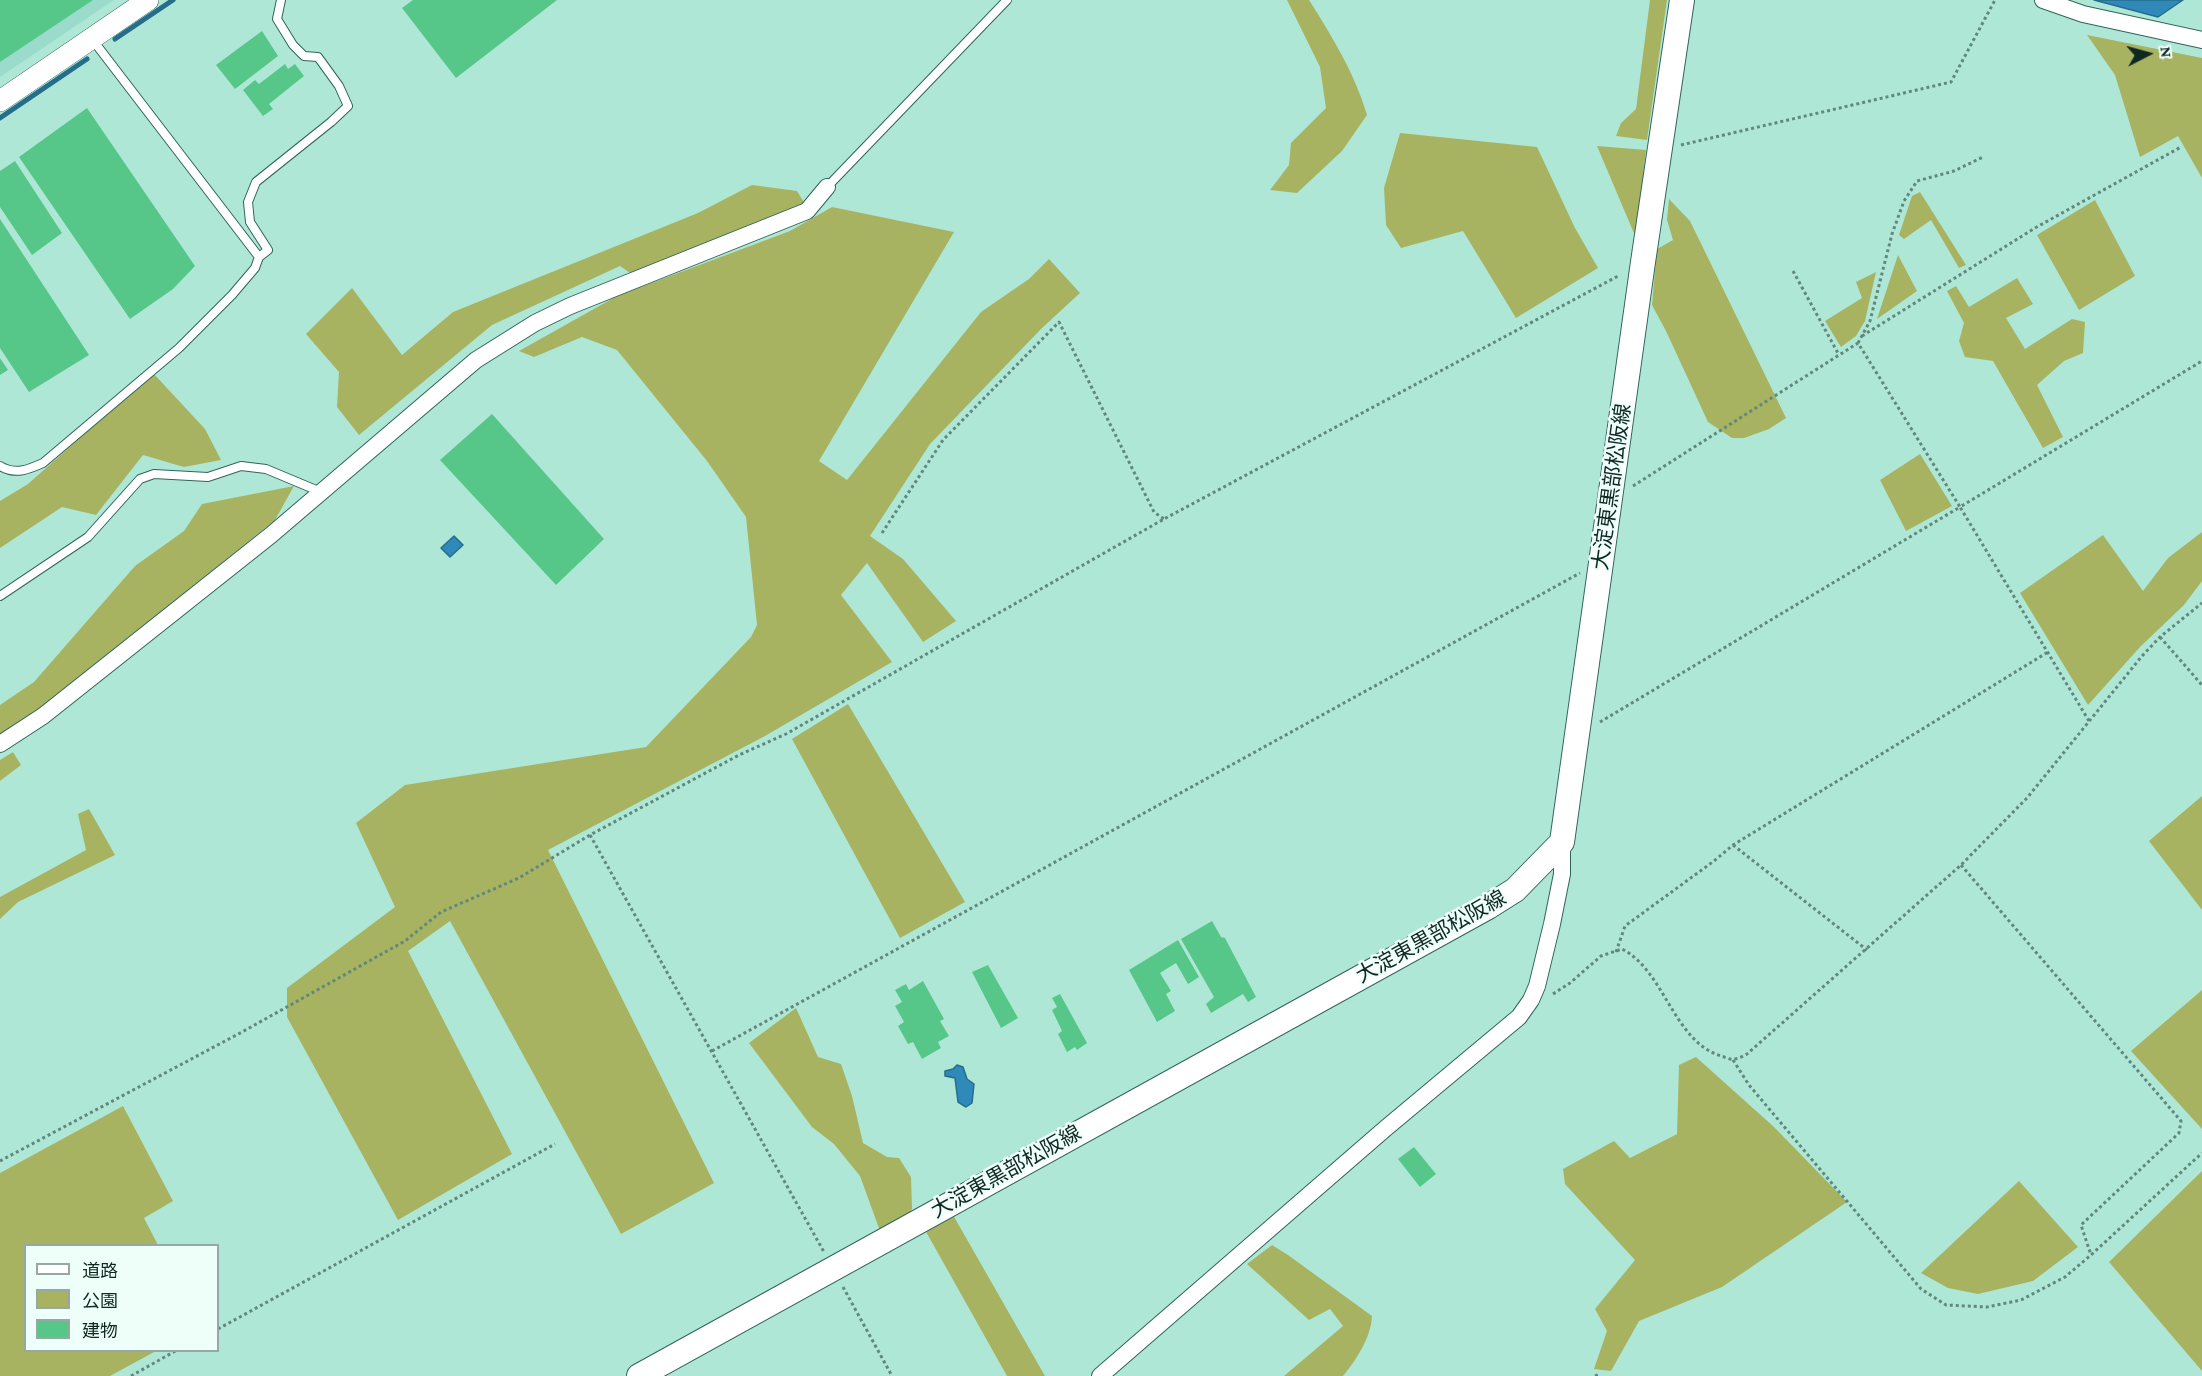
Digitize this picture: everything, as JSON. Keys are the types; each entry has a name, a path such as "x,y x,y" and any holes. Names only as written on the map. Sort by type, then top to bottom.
{"main road":[{"name":"大淀東黒部松阪線","path":"639,1376 1488,907 1515,890 1562,843 1682,0"}],"street":[{"path":"0,101 148,0"},
{"path":"2043,0 2083,14 2202,40"},
{"path":"0,744 43,716 271,535 476,360 508,339 570,306 807,211 827,187"},
{"path":"1100,1376 1386,1128 1519,1017 1531,1000 1537,986 1562,874 1562,843"}],"lane":[{"path":"0,466 8,470 24,472 43,463 179,348 232,295 255,268 259,257 268,250 250,222 248,202 256,182 348,106 339,86 318,57 304,56 293,45 277,19 281,0"},
{"path":"827,187 1006,0"},
{"path":"91,39 259,257"},
{"path":"0,596 88,537 140,479 154,474 208,477 241,465 267,469 321,492"}],"path":[{"path":"1660,144 1677,146 1951,82 1995,0"},
{"path":"1862,336 2035,228 2181,147"},
{"path":"1612,490 1624,491 1858,343 1870,321 1892,234 1904,201 1917,181 1954,171 1983,158"},
{"path":"0,1161 231,1038 405,941 441,912 519,878 590,835 739,755 786,734 1164,519 1643,262"},
{"path":"1793,271 1839,355"},
{"path":"882,533 943,440 1059,322 1154,512 1164,519"},
{"path":"1858,343 2089,721"},
{"path":"1578,728 1594,725 2202,361"},
{"path":"712,1051 1602,561"},
{"path":"1733,1060 1747,1054 1961,865 2027,798 2160,637 2202,603"},
{"path":"2160,637 2202,684"},
{"path":"1616,952 1625,926 1714,861 1732,844 2048,652"},
{"path":"590,835 892,1376"},
{"path":"1732,844 1867,950"},
{"path":"1961,865 2181,1120 2179,1133 2081,1225 2091,1256"},
{"path":"1531,1000 1546,998 1570,983 1601,956 1622,949 1634,955 1689,1032 1713,1053 1733,1060 1749,1085 1922,1289 1946,1305 1988,1307 2021,1300 2065,1277 2091,1256 2202,1153"},
{"path":"219,1328 555,1144"},
{"path":"131,1376 173,1352"},
{"path":"1594,1376 1599,1374"}],"shaded area":[{"path":"0,0 114,0 0,77"},
{"path":"2094,0 2183,0 2158,17"},
{"path":"454,536 463,545 450,557 441,548"},
{"path":"957,1065 963,1067 967,1079 974,1084 972,1103 966,1107 958,1102 955,1078 945,1076 945,1071"}],"green space":[{"path":"1287,0 1309,0 1349,70 1367,115 1342,151 1297,193 1270,190 1289,165 1291,143 1326,108 1320,67"},
{"path":"1650,0 1667,0 1647,140 1616,136 1621,123 1636,109"},
{"path":"2087,35 2202,58 2202,178 2178,136 2140,157 2115,75"},
{"path":"1400,133 1537,147 1575,228 1598,268 1516,318 1463,231 1401,248 1386,225 1384,188"},
{"path":"1597,146 1646,150 1636,238"},
{"path":"752,185 797,191 805,204 633,275 620,266 492,325 359,435 337,407 339,372 306,334 352,288 402,355 453,312 698,213"},
{"path":"1920,192 1966,265 1959,268 1931,220 1904,239 1899,235 1912,196"},
{"path":"1669,199 1690,221 1786,418 1769,429 1744,438 1732,438 1708,422 1652,305 1657,249 1673,240 1667,220"},
{"path":"2095,200 2135,276 2079,310 2037,235"},
{"path":"832,207 954,232 819,461 847,480 981,312 1029,279 1049,259 1080,293 1042,328 930,444 870,536 903,559 956,621 923,642 867,563 841,595 892,662 765,736 548,850 714,1183 621,1234 450,921 408,951 512,1154 398,1220 287,1017 287,988 395,907 356,823 405,785 646,747 751,637 757,625 746,517 707,461 617,350 582,337 534,357 519,351 617,296 790,231"},
{"path":"1898,255 1917,291 1877,319"},
{"path":"1876,272 1865,321 1856,336 1841,347 1825,321 1862,298 1856,282"},
{"path":"2017,278 2033,304 2006,318 2025,349 2072,319 2085,322 2083,353 2064,361 2037,385 2063,437 2043,448 1993,361 1965,357 1959,341 1964,323 1947,291 1956,286 1969,307"},
{"path":"153,373 205,429 221,460 184,467 143,455 96,515 62,507 0,548 0,501 28,484"},
{"path":"1920,454 1952,506 1906,531 1880,480"},
{"path":"294,486 275,520 34,714 0,734 0,705 34,682 135,566 184,531 202,504"},
{"path":"2202,532 2202,581 2184,605 2140,647 2088,705 2020,593 2103,535 2143,591 2168,558"},
{"path":"848,704 965,902 900,938 792,739"},
{"path":"13,752 21,765 0,781 0,760"},
{"path":"2202,796 2202,910 2149,841"},
{"path":"89,809 115,855 18,902 0,919 0,897 86,850 78,814"},
{"path":"2202,990 2202,1129 2131,1051"},
{"path":"796,1008 818,1057 841,1064 852,1096 863,1143 887,1157 899,1158 911,1177 912,1209 907,1216 880,1231 860,1176 834,1144 812,1127 749,1043"},
{"path":"1696,1057 1774,1127 1847,1202 1722,1287 1639,1321 1611,1371 1594,1369 1607,1331 1595,1309 1635,1260 1565,1184 1563,1169 1614,1141 1630,1158 1677,1134 1679,1065"},
{"path":"123,1106 173,1201 144,1218 157,1244 24,1244 24,1352 154,1352 110,1376 0,1376 0,1173"},
{"path":"2202,1171 2202,1371 2109,1262"},
{"path":"2019,1181 2078,1247 2033,1281 1978,1294 1948,1288 1921,1273"},
{"path":"953,1215 1045,1376 1007,1376 925,1230"},
{"path":"1272,1245 1372,1316 1366,1340 1358,1356 1343,1376 1284,1376 1343,1326 1330,1309 1309,1320 1247,1264"}],"building":[{"path":"0,0 93,0 0,62"},
{"path":"413,0 557,0 456,78 402,8"},
{"path":"262,31 278,56 235,89 216,65"},
{"path":"285,64 288,69 295,64 304,76 269,104 273,109 263,116 243,90 255,80 259,84"},
{"path":"87,108 195,266 173,289 130,319 19,157"},
{"path":"15,161 62,233 32,255 0,207 0,171"},
{"path":"0,219 89,355 29,392 0,348"},
{"path":"0,358 8,370 0,375"},
{"path":"492,414 604,539 556,585 440,460"},
{"path":"1212,921 1221,937 1225,938 1256,997 1248,1002 1243,994 1211,1013 1206,1004 1214,997 1181,939"},
{"path":"1178,940 1199,977 1188,984 1176,963 1160,973 1171,991 1166,994 1175,1011 1157,1022 1129,970"},
{"path":"988,965 1018,1018 1001,1028 972,972"},
{"path":"923,981 944,1019 940,1021 949,1036 938,1042 941,1048 922,1059 913,1042 908,1044 898,1026 904,1022 895,1006 902,1002 895,990 906,984 909,990"},
{"path":"1060,994 1087,1043 1077,1050 1075,1047 1067,1052 1058,1034 1062,1031 1052,1010 1057,1007 1052,998"},
{"path":"1414,1147 1436,1174 1420,1187 1398,1159"}],"waterway":[{"path":"115,39 173,0"},
{"path":"0,118 87,59"}]}
